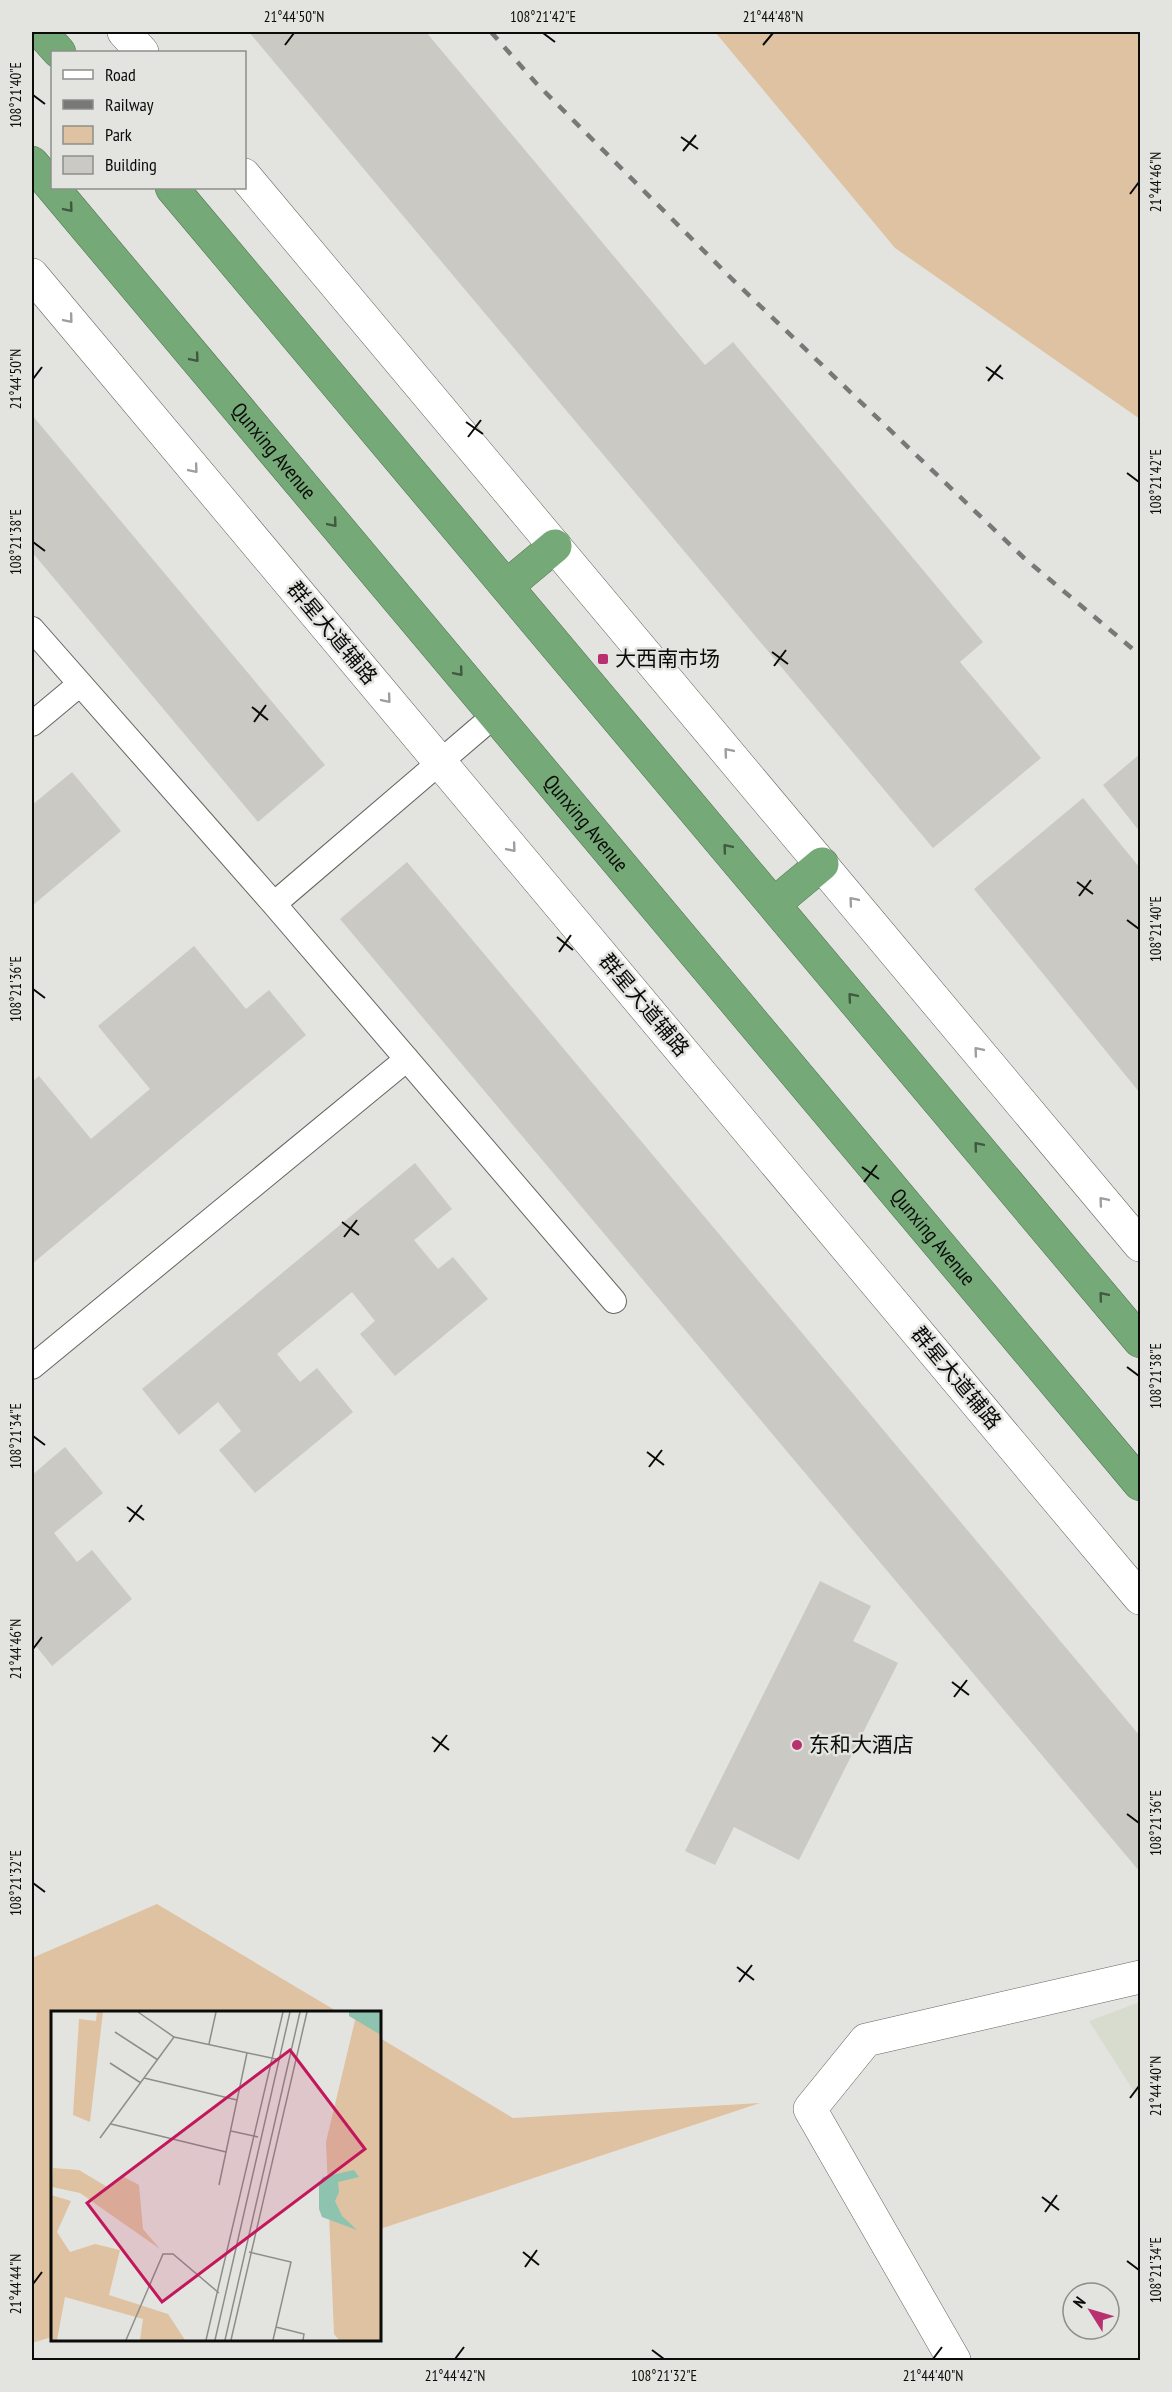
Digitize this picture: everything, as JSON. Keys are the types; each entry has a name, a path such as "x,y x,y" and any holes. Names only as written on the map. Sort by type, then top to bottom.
{"highway":[{"path":"41,32 58,51"},
{"name":"Qunxing Avenue","path":"32,164 51,187"},
{"name":"Qunxing Avenue","path":"53,189 1140,1484"},
{"path":"173,189 1140,1341"},
{"path":"507,586 555,546"},
{"path":"774,904 822,864"}],"street":[{"path":"124,32 141,51"},
{"path":"246,177 1140,1245"},
{"name":"群星大道辅路","path":"32,274 1140,1598"},
{"path":"954,2361 810,2109 866,2040 1140,1977"}],"lane":[{"path":"32,629 274,904 614,1300"},
{"path":"32,724 80,684"},
{"path":"274,904 495,715"},
{"path":"32,1367 407,1059"}],"shaded area":[{"path":"1140,2002 1140,2101 1089,2021"}],"green space":[{"path":"715,32 1140,32 1140,419 895,248"},
{"path":"157,1904 336,2011 51,2011 51,2337 32,2343 32,1958"},
{"path":"381,2039 513,2118 760,2103 381,2229"}],"building":[{"path":"249,32 426,32 705,365 733,342 983,642 960,662 1041,758 933,848"},
{"path":"32,415 325,765 258,822 32,552"},
{"path":"1140,754 1140,832 1103,785"},
{"path":"72,772 121,831 32,906 32,805"},
{"path":"1083,798 1140,868 1140,1093 974,889"},
{"path":"407,862 1140,1736 1140,1872 340,919"},
{"path":"194,946 246,1009 269,990 306,1035 32,1264 32,1082 39,1076 91,1139 150,1089 98,1026"},
{"path":"415,1163 452,1209 414,1240 438,1269 453,1257 488,1299 395,1376 360,1334 375,1321 352,1292 277,1354 300,1382 317,1368 353,1412 255,1493 219,1450 241,1431 218,1402 179,1435 142,1389"},
{"path":"65,1447 103,1493 54,1533 77,1562 92,1550 132,1599 52,1666 32,1641 32,1475"},
{"name":"东和大酒店","path":"820,1581 871,1606 853,1641 898,1663 799,1860 734,1827 715,1865 685,1851"}],"railway":[{"path":"491,32 536,83 732,279 1024,558 1140,655"}],"place":[{"name":"大西南市场","path":"603,659"},
{"name":"东和大酒店","path":"797,1745"}]}
